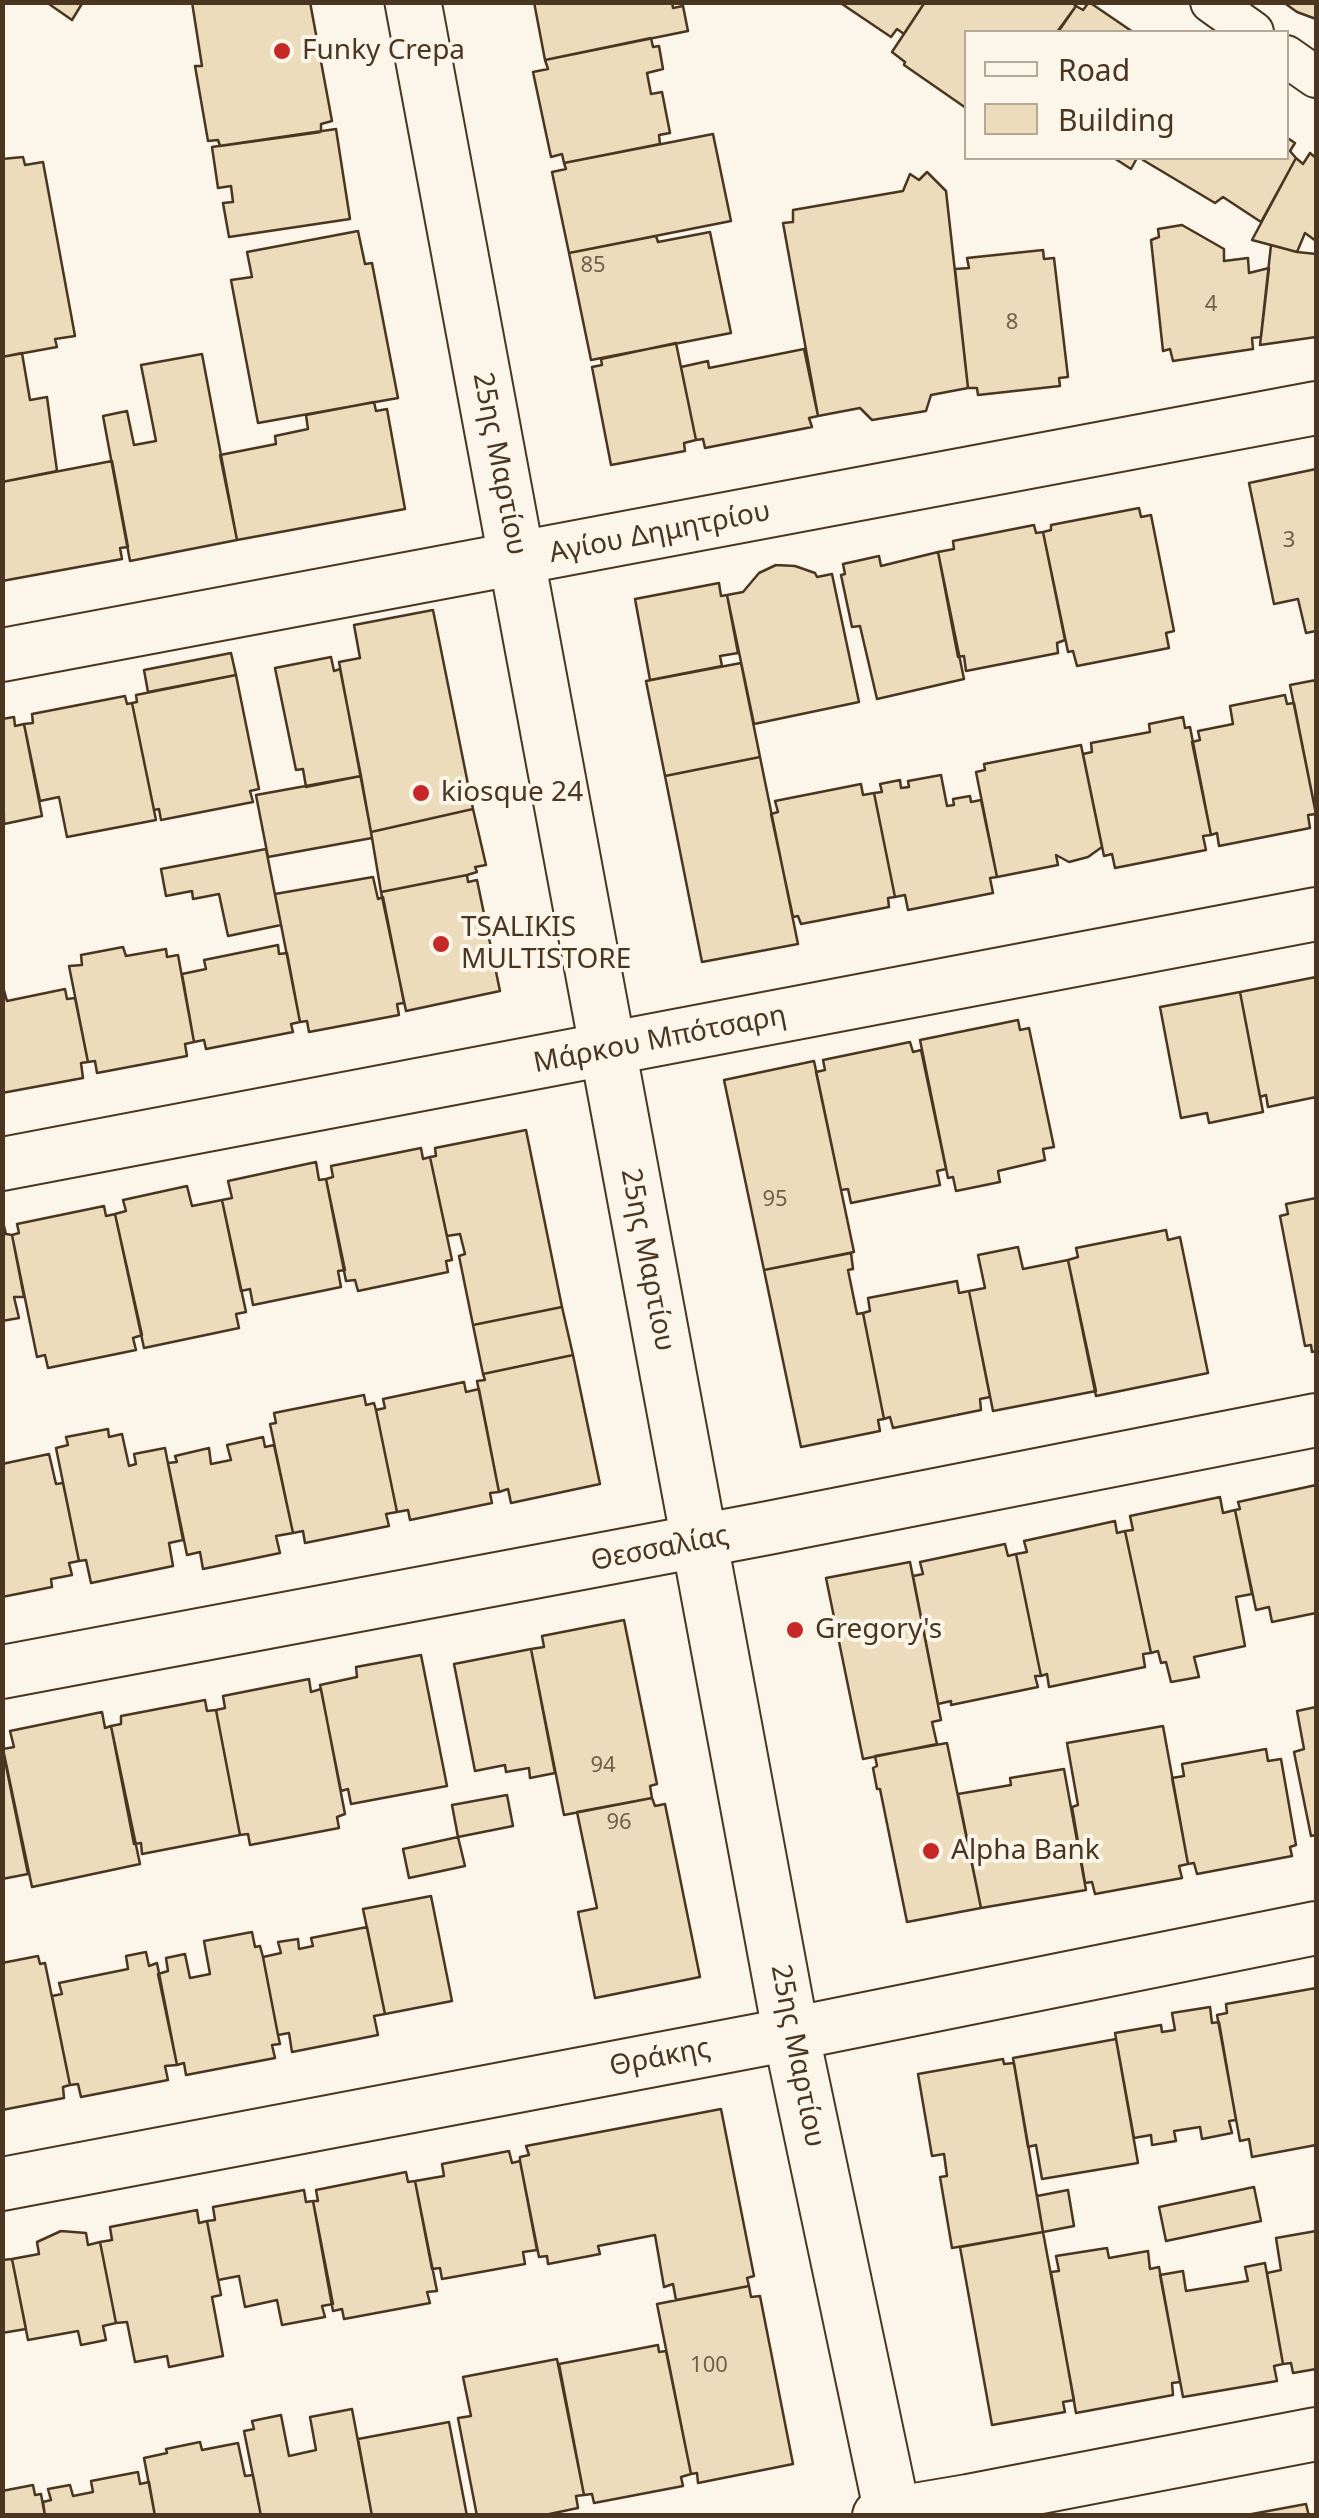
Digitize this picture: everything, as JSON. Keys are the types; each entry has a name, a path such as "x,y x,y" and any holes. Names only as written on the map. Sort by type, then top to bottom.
{"main road":[{"name":"25ης Μαρτίου","path":"412,2 791,2034 888,2515"}],"street":[{"path":"1211,2 1250,30"},
{"path":"1289,58 1316,77"},
{"name":"Αγίου Δημητρίου","path":"2,655 1316,408"},
{"name":"Μάρκου Μπότσαρη","path":"2,1164 1316,914"},
{"name":"Θεσσαλίας","path":"2,1672 1316,1420"},
{"name":"Θράκης","path":"2,2184 791,2034 1316,1928"},
{"path":"888,2515 1316,2434"}],"building":[{"path":"46,2 83,2 72,20"},
{"path":"192,2 310,2 332,121 321,124 321,132 220,146 218,140 208,141 195,66 202,66"},
{"path":"534,2 672,2 673,8 683,6 688,31 545,60"},
{"path":"839,2 925,2 904,34 897,29 891,37"},
{"path":"925,2 1071,2 1076,6 1058,30 964,30 964,107 904,65 892,52"},
{"path":"1089,2 1130,30 1059,30 1076,6 1083,10"},
{"path":"1283,2 1316,2 1316,19 1297,12"},
{"path":"651,38 653,47 659,46 663,69 647,73 651,94 662,92 670,133 659,135 660,144 564,163 562,154 551,157 533,72 548,69 545,60"},
{"path":"336,129 350,219 229,237 223,203 233,202 231,186 218,188 212,147"},
{"path":"713,134 731,221 569,253 552,172 566,169 564,163"},
{"path":"1289,139 1295,143 1290,151 1296,158 1261,222 1223,197 1215,203 1143,160 1289,160"},
{"path":"1310,153 1316,158 1316,241 1305,233 1297,252 1252,240 1296,158 1303,164"},
{"path":"23,157 25,165 43,162 75,336 55,339 57,347 2,357 2,159"},
{"path":"1117,160 1136,160 1131,169"},
{"path":"927,172 946,191 968,388 931,395 926,411 872,420 860,408 818,416 783,223 793,222 793,210 903,191 910,174 919,180"},
{"path":"1182,225 1224,249 1224,261 1248,258 1249,273 1269,268 1261,337 1252,338 1253,349 1173,361 1170,349 1163,351 1151,240 1159,237 1158,229"},
{"path":"358,231 365,264 372,263 398,398 258,423 231,280 252,277 247,252"},
{"path":"710,232 731,333 591,360 569,253 656,236 658,242"},
{"path":"1271,245 1316,254 1316,337 1260,345"},
{"path":"1043,250 1044,259 1054,258 1068,377 1059,378 1060,386 978,395 977,388 968,388 955,269 969,268 967,258"},
{"path":"676,343 696,440 684,443 685,451 611,465 592,367 602,365 601,359"},
{"path":"804,349 818,416 809,418 812,427 705,448 703,439 696,440 681,367 708,361 709,368"},
{"path":"22,353 30,400 47,397 57,471 2,482 2,357"},
{"path":"202,354 237,540 130,561 103,416 127,411 134,445 156,441 141,365"},
{"path":"374,402 376,411 387,409 405,509 237,540 220,455 276,444 275,436 308,429 306,415"},
{"path":"112,461 128,547 120,548 122,559 2,581 2,482"},
{"path":"1316,469 1316,631 1306,633 1298,599 1274,604 1249,483"},
{"path":"1139,508 1141,517 1151,515 1174,631 1166,633 1169,648 1077,666 1073,651 1068,652 1043,532 1051,530 1051,525"},
{"path":"1034,525 1036,533 1043,532 1065,640 1057,643 1058,653 966,671 964,656 958,657 938,552 954,549 953,541"},
{"path":"938,552 964,679 877,699 860,626 852,627 841,575 845,574 843,564 879,556 881,566"},
{"path":"776,565 795,566 817,577 832,574 859,702 754,724 727,595 743,592 759,573"},
{"path":"719,583 721,596 727,595 738,653 720,656 722,666 650,680 635,599"},
{"path":"433,610 473,809 371,832 339,662 360,658 354,625"},
{"path":"231,653 236,675 148,692 144,670"},
{"path":"331,657 334,671 340,669 361,776 306,787 303,769 296,770 275,668"},
{"path":"741,663 760,757 665,776 646,681"},
{"path":"236,675 259,789 250,791 253,802 161,820 159,809 154,810 132,703 137,702 136,695"},
{"path":"1316,680 1316,814 1290,685"},
{"path":"1285,695 1287,704 1294,703 1316,814 1308,815 1310,828 1219,846 1217,833 1211,835 1192,742 1200,740 1198,731 1233,724 1230,706"},
{"path":"125,696 127,704 132,703 156,820 67,837 59,797 40,801 24,724 33,723 32,714"},
{"path":"14,717 15,726 24,724 42,816 4,824 2,719"},
{"path":"1183,717 1185,728 1190,727 1211,835 1203,836 1206,850 1115,868 1112,854 1104,856 1083,754 1092,752 1091,743 1150,732 1149,724"},
{"path":"1081,745 1102,847 1088,857 1069,862 1056,855 1058,865 997,877 976,772 985,770 984,764"},
{"path":"760,757 798,944 702,962 665,776"},
{"path":"941,775 947,806 954,805 953,799 970,796 971,802 981,800 997,877 990,878 993,893 908,910 905,895 895,897 874,793 882,792 880,784 900,780 901,788 909,787 908,781"},
{"path":"361,776 372,838 268,857 256,795"},
{"path":"861,784 863,795 874,793 895,897 888,898 889,907 801,924 798,916 793,917 771,814 778,812 775,801"},
{"path":"473,809 486,865 475,867 477,872 467,875 381,892 371,832"},
{"path":"266,849 281,925 228,936 219,894 193,899 192,891 166,896 161,869"},
{"name":"TSALIKIS MULTISTORE","path":"467,875 468,882 477,880 500,991 406,1011 381,892"},
{"path":"373,877 378,899 383,897 404,1003 397,1004 399,1015 309,1032 307,1021 300,1022 275,894"},
{"path":"278,945 279,954 287,953 300,1022 291,1024 293,1032 206,1049 204,1040 194,1042 182,974 206,969 204,960"},
{"path":"123,947 126,956 166,949 167,957 178,955 194,1042 185,1044 187,1056 97,1073 95,1061 88,1062 69,966 82,965 81,955"},
{"path":"1316,977 1316,1097 1268,1107 1266,1095 1260,1097 1240,992"},
{"path":"2,983 7,1001 65,989 67,999 75,998 88,1062 81,1063 83,1078 2,1093"},
{"path":"1240,992 1263,1112 1209,1123 1207,1113 1181,1118 1160,1007"},
{"path":"1018,1020 1020,1030 1029,1028 1054,1147 1043,1149 1045,1160 998,1171 1000,1182 956,1191 953,1177 948,1178 920,1040"},
{"path":"910,1042 913,1052 921,1050 946,1169 937,1171 940,1185 851,1203 848,1189 841,1190 816,1072 825,1070 823,1060"},
{"path":"814,1061 854,1252 764,1270 724,1080"},
{"path":"526,1130 562,1307 473,1325 459,1256 465,1254 460,1234 447,1236 430,1157 436,1156 435,1148"},
{"path":"421,1148 423,1159 430,1157 452,1260 446,1261 448,1272 358,1291 355,1280 346,1281 326,1179 333,1177 331,1166"},
{"path":"316,1162 319,1180 326,1179 345,1270 338,1271 341,1287 253,1305 250,1289 241,1291 222,1200 232,1198 228,1181"},
{"path":"187,1186 192,1206 222,1200 246,1312 236,1314 239,1328 144,1348 115,1214 126,1211 123,1200"},
{"path":"1316,1198 1316,1351 1312,1352 1311,1345 1305,1346 1280,1216 1288,1214 1286,1204"},
{"path":"104,1206 106,1216 115,1214 142,1335 133,1338 136,1350 48,1368 45,1355 37,1357 12,1235 19,1233 17,1224"},
{"path":"3,1222 6,1234 12,1235 24,1297 14,1297 19,1318 2,1321"},
{"path":"1166,1230 1168,1240 1180,1237 1208,1373 1096,1396 1068,1260 1078,1257 1076,1248"},
{"path":"1018,1247 1023,1269 1068,1260 1096,1391 993,1411 969,1291 985,1288 978,1255"},
{"path":"851,1253 853,1269 848,1270 857,1314 863,1313 884,1419 878,1420 880,1431 801,1447 764,1270"},
{"path":"957,1281 959,1293 969,1291 990,1397 980,1399 981,1410 893,1428 890,1417 884,1419 863,1313 870,1311 868,1298"},
{"path":"562,1307 573,1355 483,1374 473,1325"},
{"path":"573,1355 600,1484 511,1503 508,1489 499,1492 477,1381 485,1380 483,1374"},
{"path":"464,1382 466,1392 479,1389 499,1492 490,1493 492,1503 410,1520 408,1510 397,1512 376,1410 385,1408 383,1399"},
{"path":"364,1395 366,1405 374,1403 376,1410 397,1512 386,1514 389,1526 305,1543 303,1531 293,1533 270,1424 276,1423 274,1413"},
{"path":"108,1429 109,1437 122,1434 129,1466 136,1464 134,1454 165,1448 183,1540 169,1543 173,1566 91,1583 86,1560 79,1561 56,1448 68,1445 66,1437"},
{"path":"263,1437 265,1447 274,1445 293,1533 276,1536 280,1553 203,1569 200,1552 187,1555 168,1463 177,1462 175,1456 209,1448 211,1464 231,1460 227,1445"},
{"path":"49,1454 56,1484 63,1483 79,1561 69,1563 72,1575 51,1579 52,1587 2,1597 2,1464"},
{"path":"1316,1485 1316,1613 1272,1622 1269,1607 1256,1610 1235,1510 1240,1509 1238,1502"},
{"path":"1220,1497 1223,1513 1235,1510 1252,1594 1236,1597 1245,1646 1194,1657 1199,1677 1171,1682 1166,1662 1161,1663 1158,1651 1151,1653 1125,1531 1133,1530 1130,1516"},
{"path":"1115,1521 1117,1533 1125,1531 1151,1653 1143,1654 1145,1667 1049,1687 1047,1674 1041,1676 1016,1554 1027,1552 1024,1541"},
{"path":"1005,1544 1008,1556 1016,1554 1041,1676 1035,1676 1038,1687 951,1705 951,1701 938,1704 913,1576 923,1574 920,1562"},
{"path":"910,1562 941,1720 932,1722 937,1744 863,1759 826,1578"},
{"path":"624,1620 657,1784 650,1786 652,1798 564,1815 531,1649 544,1647 542,1636"},
{"path":"531,1649 555,1773 530,1778 529,1768 506,1772 505,1765 475,1771 454,1664"},
{"path":"421,1655 447,1786 351,1804 348,1789 341,1791 320,1685 357,1677 356,1667"},
{"path":"309,1679 311,1692 321,1689 345,1814 337,1817 339,1828 250,1845 248,1834 240,1835 216,1710 225,1708 223,1696"},
{"path":"205,1700 207,1711 216,1710 240,1835 142,1854 141,1843 134,1844 111,1726 121,1724 121,1716"},
{"path":"1316,1707 1316,1835 1311,1836 1294,1752 1304,1749 1297,1711"},
{"path":"102,1712 105,1728 111,1726 140,1864 32,1887 3,1749 14,1747 10,1731"},
{"path":"1163,1726 1188,1864 1179,1866 1182,1878 1095,1894 1092,1882 1085,1883 1072,1807 1078,1805 1067,1743"},
{"name":"Alpha Bank","path":"947,1743 981,1908 907,1922 877,1789 875,1756"},
{"path":"1266,1749 1268,1761 1281,1759 1296,1845 1290,1847 1292,1856 1197,1874 1194,1863 1188,1864 1172,1778 1184,1776 1182,1764"},
{"path":"2,1757 28,1874 2,1879"},
{"path":"1064,1769 1086,1890 981,1908 958,1794 1011,1785 1010,1778"},
{"path":"507,1795 513,1826 458,1837 452,1805"},
{"path":"652,1798 655,1806 665,1804 700,1977 595,1998 578,1912 597,1908 577,1812"},
{"path":"458,1837 465,1866 409,1878 403,1849"},
{"path":"431,1896 452,2001 385,2014 363,1909"},
{"path":"367,1927 385,2014 374,2016 378,2035 292,2052 289,2033 278,2035 263,1957 281,1953 278,1942 298,1939 299,1949 313,1946 311,1938"},
{"path":"252,1932 255,1947 260,1946 263,1957 280,2044 272,2045 275,2058 186,2075 184,2063 177,2065 158,1974 168,1971 166,1958 185,1954 190,1978 210,1974 204,1941"},
{"path":"146,1952 149,1966 157,1963 177,2065 165,2066 168,2080 81,2097 78,2084 70,2085 52,1996 62,1994 59,1983 128,1969 126,1956"},
{"path":"38,1956 40,1964 45,1963 70,2085 63,2087 64,2098 2,2110 2,1963"},
{"path":"1316,1988 1316,2145 1252,2157 1249,2139 1240,2141 1217,2015 1227,2013 1226,2004"},
{"path":"1210,2007 1212,2023 1219,2022 1236,2120 1229,2121 1232,2133 1202,2139 1200,2127 1174,2131 1176,2141 1152,2145 1151,2135 1134,2138 1115,2033 1161,2025 1162,2032 1175,2030 1172,2013"},
{"path":"1116,2039 1138,2163 1042,2179 1036,2145 1028,2147 1013,2058"},
{"path":"1003,2059 1004,2064 1014,2063 1043,2232 952,2248 940,2177 947,2176 944,2154 932,2156 918,2074"},
{"path":"721,2109 754,2276 747,2278 749,2286 676,2300 673,2284 664,2287 655,2235 598,2246 600,2254 548,2264 547,2256 539,2257 520,2161 520,2157 529,2155 526,2146"},
{"path":"509,2151 512,2163 520,2161 537,2250 523,2252 525,2264 442,2279 440,2268 432,2269 415,2181 444,2176 442,2164"},
{"path":"406,2172 408,2182 415,2181 437,2291 427,2292 430,2303 344,2319 342,2309 333,2311 313,2201 318,2201 316,2190"},
{"path":"1254,2187 1261,2221 1166,2241 1159,2207"},
{"path":"304,2190 306,2202 313,2201 333,2304 322,2306 325,2317 282,2325 277,2300 245,2307 239,2276 218,2280 207,2221 215,2220 213,2207"},
{"path":"1068,2190 1074,2226 1043,2232 1037,2196"},
{"path":"197,2210 199,2223 207,2221 221,2295 212,2297 223,2356 169,2367 167,2356 135,2362 127,2322 116,2323 100,2242 112,2240 110,2227"},
{"path":"61,2231 86,2233 88,2245 100,2242 116,2323 103,2326 106,2340 81,2345 78,2331 28,2340 12,2259 39,2254 37,2242"},
{"path":"1316,2231 1316,2369 1293,2373 1291,2363 1283,2364 1267,2273 1281,2270 1276,2238"},
{"path":"1043,2232 1074,2400 1063,2402 1065,2412 992,2425 960,2247"},
{"path":"1107,2248 1109,2258 1148,2251 1150,2269 1159,2267 1180,2382 1172,2383 1173,2395 1076,2413 1051,2272 1059,2271 1056,2256"},
{"path":"12,2259 26,2329 2,2333 2,2260"},
{"path":"1265,2263 1283,2364 1274,2366 1277,2381 1183,2397 1160,2275 1183,2271 1186,2291 1248,2281 1245,2267"},
{"path":"749,2286 751,2297 760,2296 793,2464 698,2483 697,2473 691,2474 657,2304"},
{"path":"658,2345 659,2352 666,2351 691,2474 681,2477 683,2486 594,2503 592,2494 584,2495 559,2364"},
{"path":"557,2359 584,2495 576,2496 578,2508 540,2516 477,2516 458,2418 471,2416 463,2377"},
{"path":"352,2409 372,2516 261,2516 244,2431 254,2429 252,2421 281,2415 289,2456 316,2450 310,2417"},
{"path":"449,2422 467,2516 372,2516 358,2439"},
{"path":"200,2442 202,2450 238,2443 245,2476 253,2475 261,2516 155,2516 144,2458"},
{"path":"138,2472 140,2484 149,2482 155,2516 45,2516 43,2502 51,2500 48,2489 70,2485 73,2496 93,2492 91,2481"},
{"path":"33,2485 35,2495 41,2494 45,2516 2,2516 2,2491"},
{"path":"1306,2504 1309,2516 1241,2516"}],"place":[{"name":"Funky Crepa","path":"282,51"},
{"name":"kiosque 24","path":"421,793"},
{"name":"TSALIKIS MULTISTORE","path":"441,944"},
{"name":"Gregory's","path":"795,1630"},
{"name":"Alpha Bank","path":"931,1851"}]}
